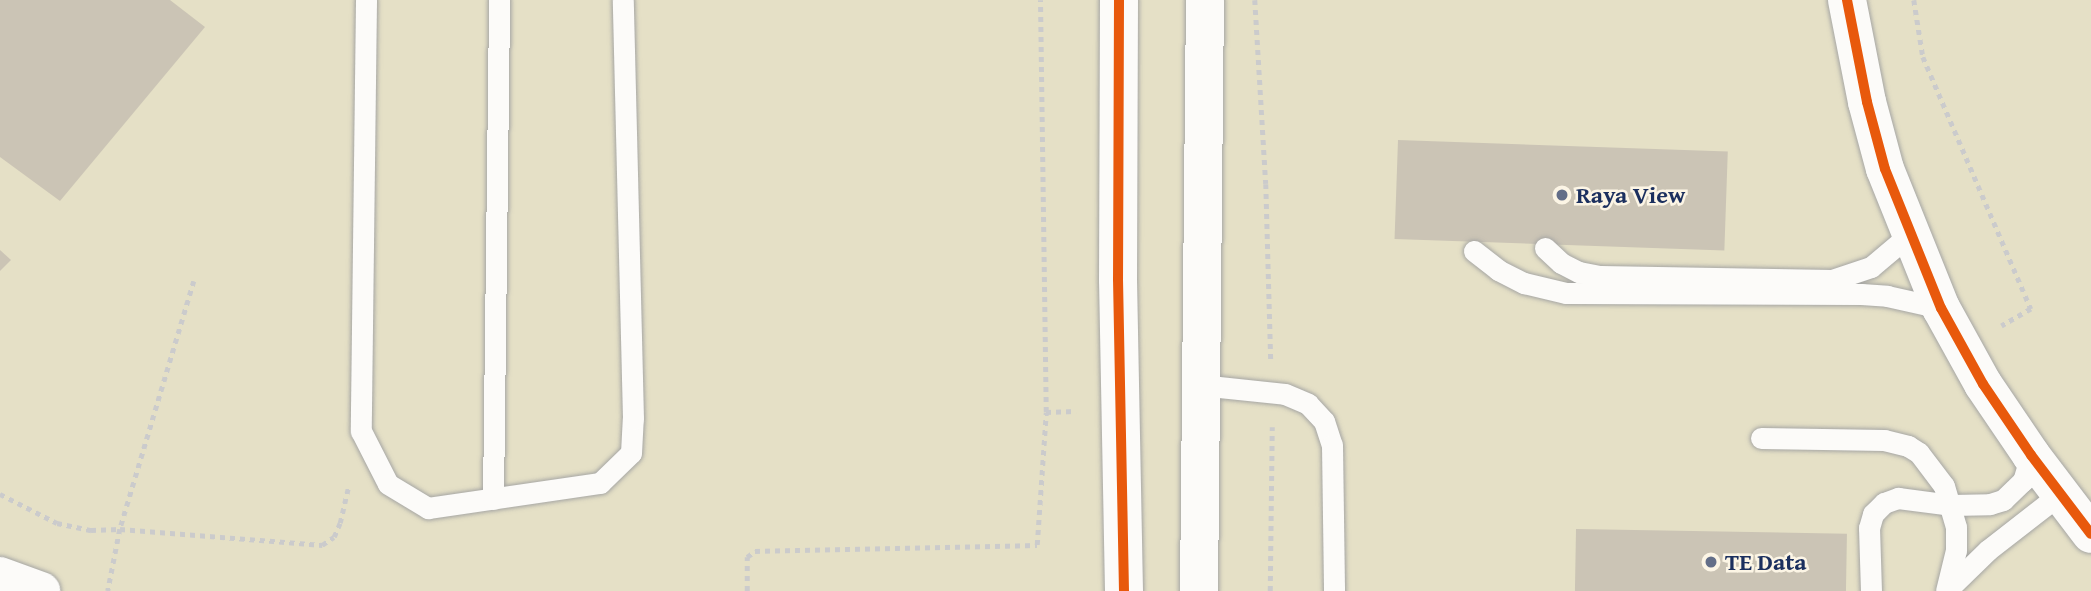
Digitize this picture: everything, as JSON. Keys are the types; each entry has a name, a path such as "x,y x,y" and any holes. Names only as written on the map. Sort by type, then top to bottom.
{"street":[{"path":"1119,0 1118,279 1124,591"},
{"path":"1199,591 1205,0"},
{"path":"1847,0 1867,102 1885,169 1909,235 1941,308 1983,384 2031,455 2091,534"},
{"path":"0,576 41,591"}],"lane":[{"path":"366,0 361,431 387,484 428,508 600,483 631,453 633,419 623,0"},
{"path":"493,499 499,0"},
{"path":"1545,248 1561,262 1579,272 1600,276 1832,280 1871,267 1909,235"},
{"path":"1474,251 1498,270 1524,284 1566,293 1861,294 1887,296 1941,308"},
{"path":"1200,385 1285,394 1308,404 1324,421 1332,445 1334,591"},
{"path":"1761,439 1884,440 1908,446 1933,468 1951,505 1956,550 1946,591"},
{"path":"1871,591 1869,528 1878,508 1898,498 1951,505 1990,504 2003,500 2023,481 2031,455"},
{"path":"1946,591 2003,537 2060,494"}],"path":[{"path":"747,591 747,557 755,551 1037,545 1046,412 1040,0"},
{"path":"1255,0 1266,184 1272,393 1270,591"},
{"path":"1914,0 1923,57 2031,309 1964,349"},
{"path":"108,591 120,529 194,281"},
{"path":"0,494 57,523 91,530 120,529 322,545 334,537 340,523 361,431"}],"shaded area":[{"path":"0,0 2091,0 2091,591 0,591"}],"building":[{"path":"0,0 170,0 205,27 60,201 0,157"},
{"name":"Raya View","path":"1398,140 1728,152 1724,250 1395,239"},
{"path":"0,250 11,260 0,271"},
{"name":"TE Data","path":"1576,529 1847,534 1846,591 1575,591"}],"cycle path":[{"path":"1119,0 1118,279 1124,591"},
{"path":"1847,0 1867,102 1885,169 1941,308 1983,384 2031,455 2091,534"}],"place":[{"name":"Raya View","path":"1562,195"},
{"name":"TE Data","path":"1711,562"}]}
